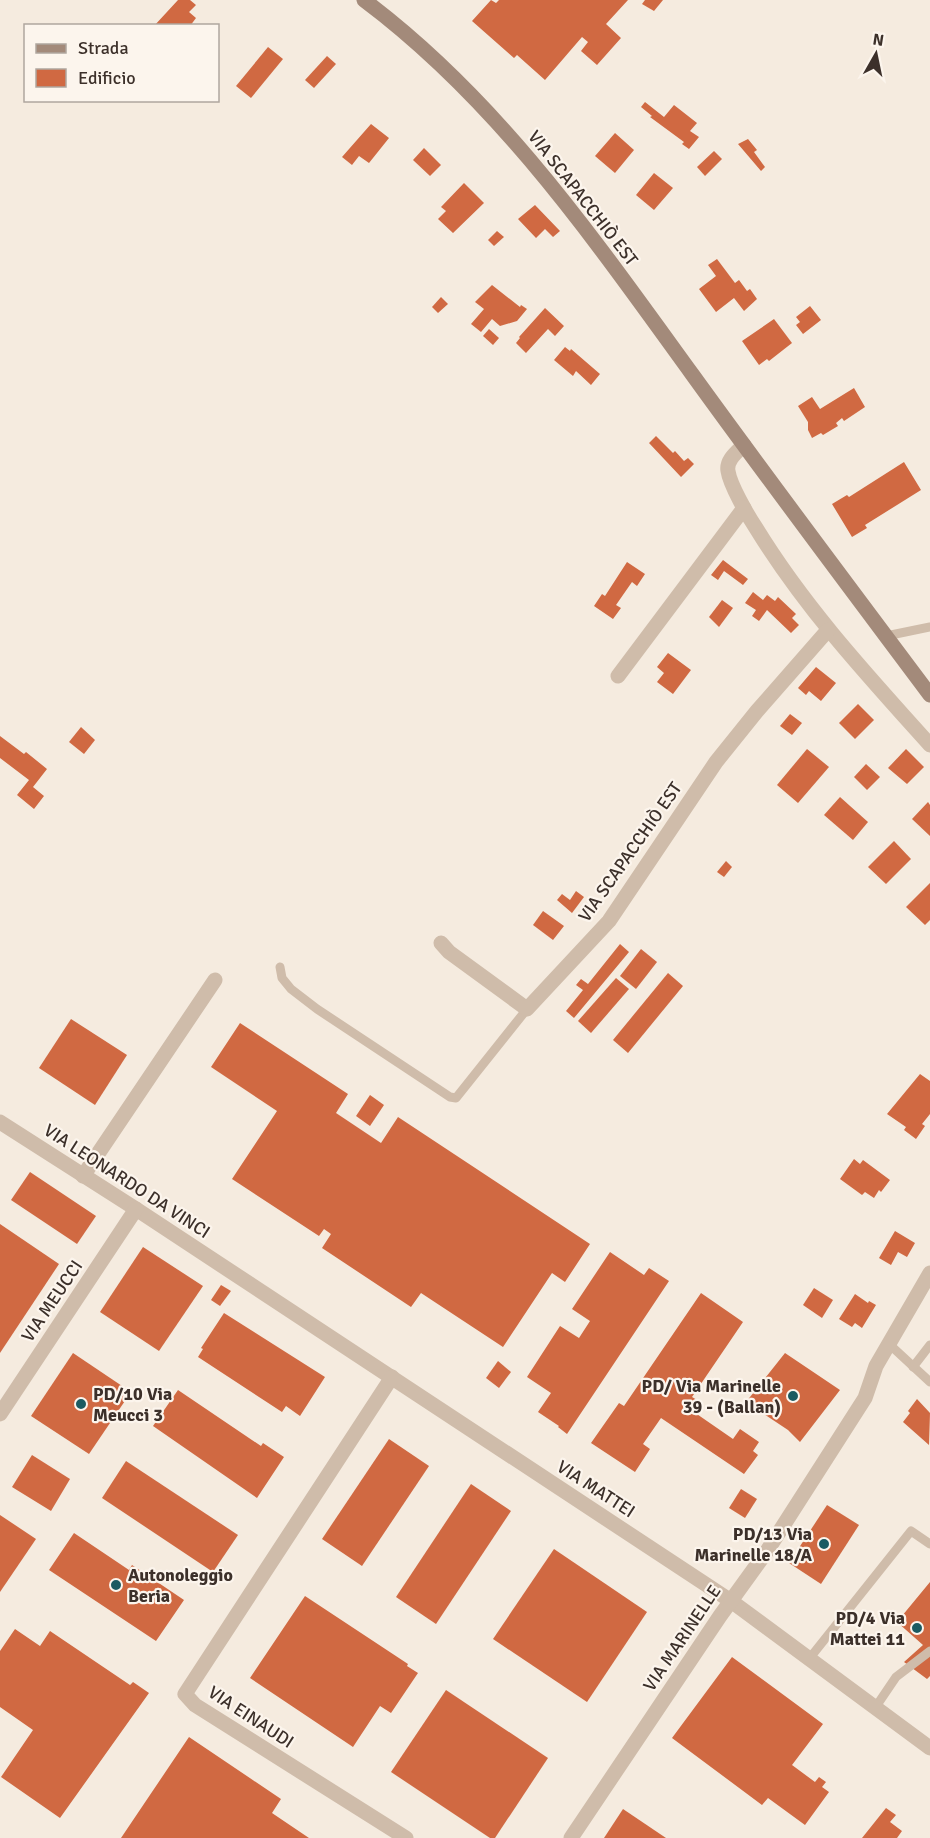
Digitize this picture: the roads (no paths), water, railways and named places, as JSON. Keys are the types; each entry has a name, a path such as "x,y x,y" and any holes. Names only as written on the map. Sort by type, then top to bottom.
{"main road":[{"name":"VIA SCAPACCHIÒ EST","path":"364,0 425,50 464,86 531,160 597,244 930,695"}],"street":[{"path":"744,445 729,462 728,471 744,508 779,565 828,630 930,746"},
{"path":"618,676 744,508"},
{"name":"VIA SCAPACCHIÒ EST","path":"527,1009 609,921 716,762 828,630"},
{"path":"441,943 449,952 527,1009"},
{"path":"83,1176 215,980"},
{"name":"VIA LEONARDO DA VINCI","path":"0,1122 233,1273"},
{"name":"VIA MEUCCI","path":"0,1414 136,1209"},
{"name":"VIA MATTEI","path":"233,1273 731,1601 930,1748"},
{"name":"VIA MARINELLE","path":"571,1838 767,1551 865,1398 876,1366 930,1273"},
{"name":"VIA EINAUDI","path":"392,1377 185,1694 195,1705 406,1838"}],"lane":[{"path":"886,636 930,627"},
{"path":"280,967 282,978 291,989 317,1010 450,1097 456,1098 527,1009"},
{"path":"889,1344 930,1382"},
{"path":"913,1367 930,1345"},
{"path":"809,1659 911,1531 930,1544"},
{"path":"876,1708 896,1677 930,1651"}],"place":[{"name":"PD/ Via Marinelle 39 - (Ballan)","path":"793,1396"},
{"name":"PD/10 Via Meucci 3","path":"81,1404"},
{"name":"PD/13 Via Marinelle 18/A","path":"824,1544"},
{"name":"Autonoleggio Beria","path":"116,1585"},
{"name":"PD/4 Via Mattei 11","path":"917,1628"}]}
